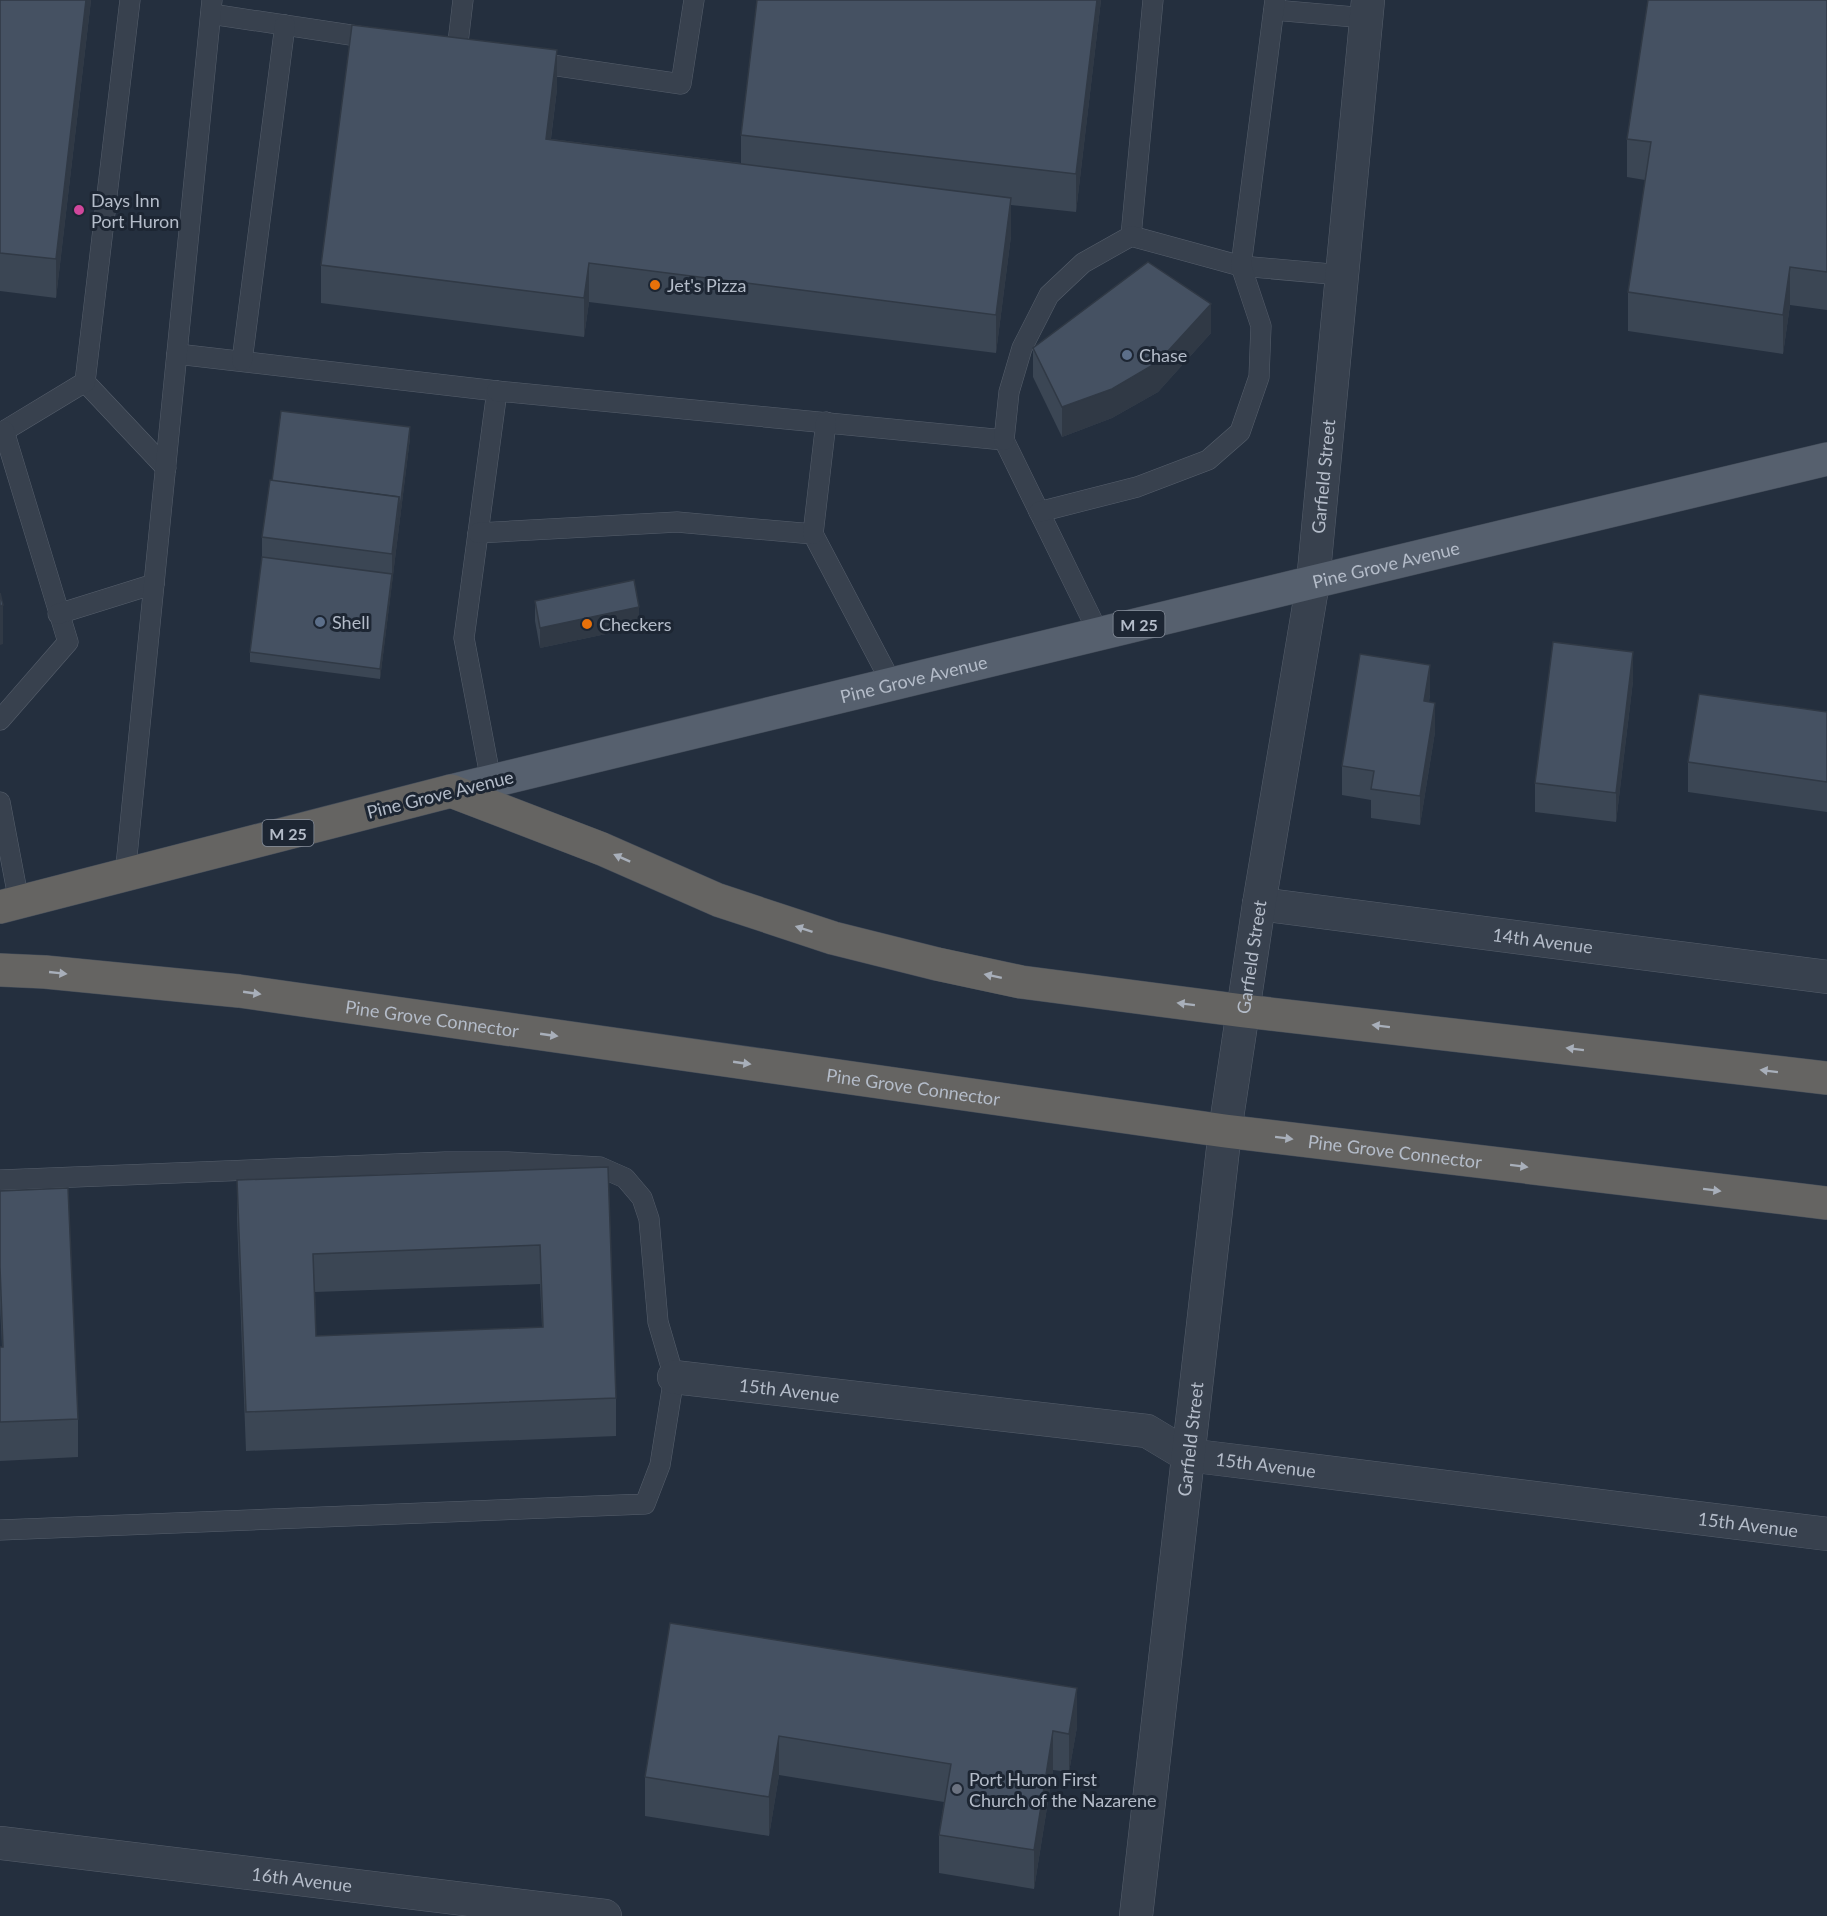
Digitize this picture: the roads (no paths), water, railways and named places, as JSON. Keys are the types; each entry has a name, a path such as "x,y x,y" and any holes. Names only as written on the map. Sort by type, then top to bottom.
{"highway":[{"name":"Pine Grove Avenue","path":"9,904 451,791"},
{"path":"451,791 602,849 718,900 833,938 1021,982 1244,1011 1827,1078"},
{"name":"Pine Grove Connector","path":"0,970 56,973 239,992 1226,1131 1827,1203"}],"main road":[{"name":"Pine Grove Avenue","path":"451,791 1827,459"}],"street":[{"name":"Garfield Street","path":"1136,1916 1187,1455 1226,1131 1259,904 1313,582 1367,9"},
{"name":"14th Avenue","path":"1259,904 1827,977"},
{"name":"15th Avenue","path":"674,1377 1147,1431 1187,1455 1827,1534"},
{"name":"16th Avenue","path":"0,1843 605,1916"}],"lane":[{"path":"85,382 130,0"},
{"path":"458,51 463,0"},
{"path":"516,59 681,84 694,0"},
{"path":"1131,236 1153,0"},
{"path":"1039,512 1137,488 1208,460 1240,432 1259,377 1261,326 1241,266 1275,5 1367,9"},
{"path":"125,876 212,7 285,25 400,42"},
{"path":"242,361 285,25"},
{"path":"434,47 481,54"},
{"path":"1099,634 1004,440 1009,392 1022,348 1049,295 1083,263 1131,236 1241,266 1342,275"},
{"path":"177,354 497,391 1004,440"},
{"path":"0,720 68,642 2,432 85,382"},
{"path":"85,382 166,468"},
{"path":"492,781 464,638 497,391"},
{"path":"826,422 813,534 892,684"},
{"path":"478,533 677,522 813,534"},
{"path":"58,614 154,584"},
{"path":"0,802 9,904"},
{"path":"0,1180 445,1162 508,1162 600,1167 625,1178 642,1198 649,1219 658,1322 674,1377 660,1465 645,1504 0,1530"}],"place":[{"name":"Days Inn Port Huron","path":"79,210"},
{"name":"Jet's Pizza","path":"655,285"},
{"name":"Chase","path":"1127,355"},
{"name":"Shell","path":"320,622"},
{"name":"Checkers","path":"587,624"},
{"name":"Port Huron First Church of the Nazarene","path":"957,1789"}]}
